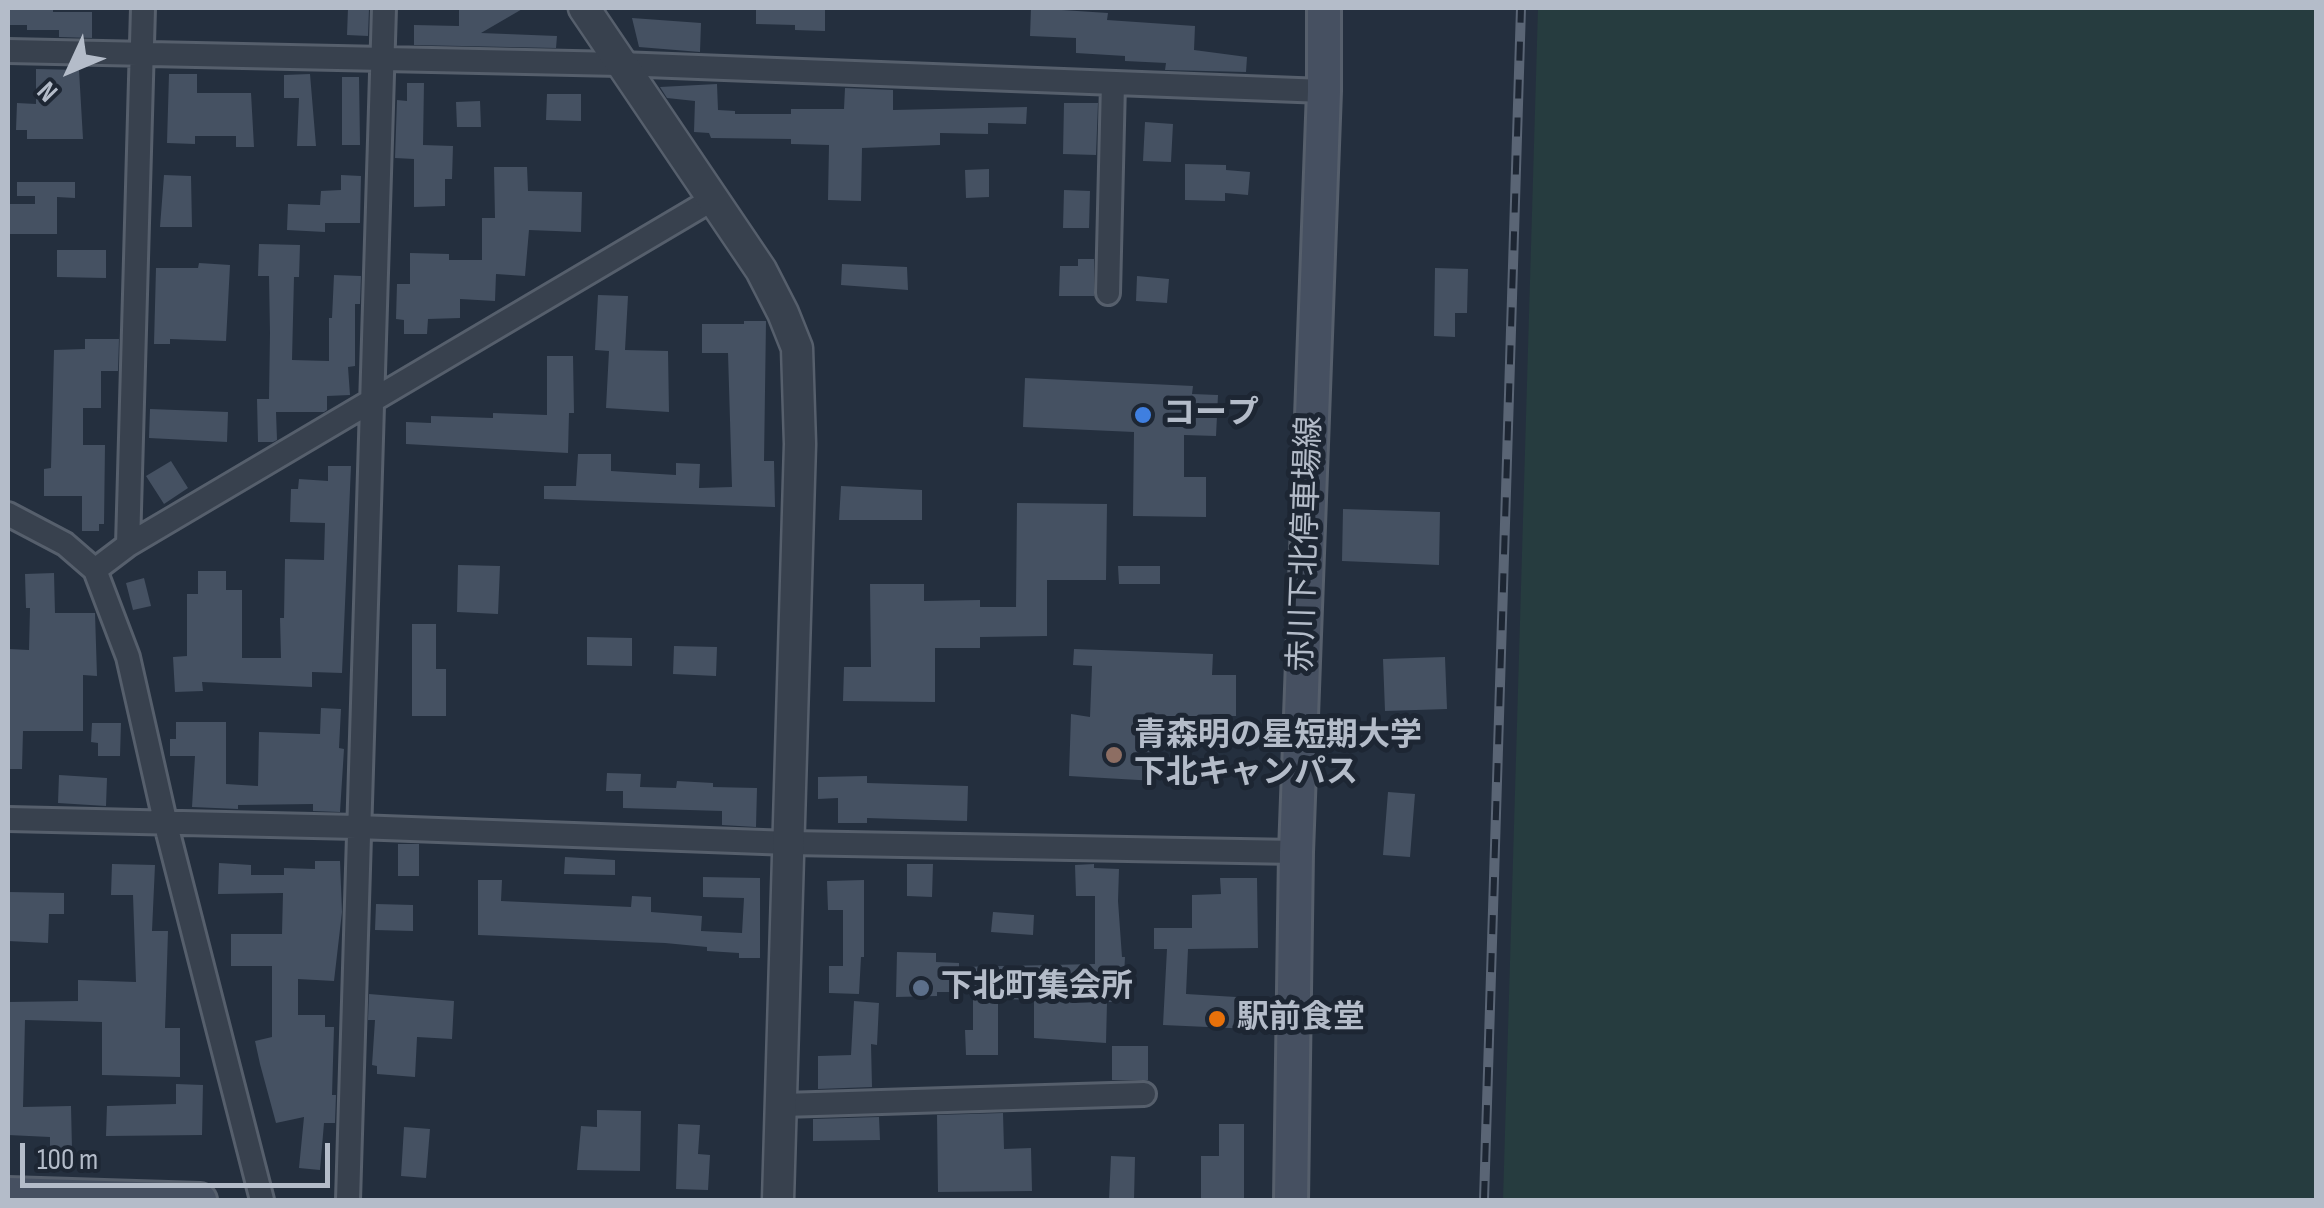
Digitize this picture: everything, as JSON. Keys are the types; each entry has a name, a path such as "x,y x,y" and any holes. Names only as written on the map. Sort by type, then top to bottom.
{"main road":[{"name":"赤川下北停車場線","path":"1291,1200 1296,852 1324,8"},
{"path":"8,1194 200,1200"}],"street":[{"path":"128,545 142,8"},
{"path":"348,1200 356,827 384,8"},
{"path":"584,8 761,270 784,312 797,348 800,444 778,1200"},
{"path":"8,51 620,64 1324,91"},
{"path":"1108,294 1113,83"},
{"path":"95,570 128,545 370,399 714,199"},
{"path":"8,514 65,544 95,570 128,657 166,825 262,1200"},
{"path":"8,820 356,827 790,843 1296,852"},
{"path":"783,1105 1144,1094"}],"green space":[{"path":"1538,8 2316,8 2316,1200 1503,1200"}],"building":[{"path":"8,8 92,12 92,38 59,37 59,30 27,30 27,25 8,25"},
{"path":"348,8 369,9 368,36 347,35"},
{"path":"524,8 481,33 557,36 556,48 414,45 414,25 459,26 459,9"},
{"path":"756,8 825,8 825,31 756,24"},
{"path":"1031,8 1108,13 1107,20 1195,26 1194,50 1247,57 1246,72 1165,70 1166,63 1076,53 1076,38 1030,36"},
{"path":"632,18 701,23 700,52 639,47"},
{"path":"36,69 79,70 83,139 27,139 27,130 16,130 17,103 36,104"},
{"path":"169,74 197,74 197,93 251,93 254,147 236,147 236,136 195,136 195,144 167,143"},
{"path":"310,74 316,146 297,146 299,98 284,98 284,75"},
{"path":"342,77 359,77 360,145 342,145"},
{"path":"407,83 424,83 423,145 453,146 452,179 445,179 445,206 414,207 414,159 395,158 397,100 407,101"},
{"path":"717,84 718,110 735,114 844,109 845,88 893,90 893,110 1027,107 1026,124 988,123 988,134 940,133 940,145 862,148 861,201 828,200 829,145 791,144 791,139 711,138 709,133 694,132 695,101 667,98 660,87"},
{"path":"547,94 581,94 581,121 546,120"},
{"path":"480,101 481,127 457,127 456,102"},
{"path":"1064,103 1098,103 1096,155 1063,154"},
{"path":"1145,122 1173,124 1171,162 1143,161"},
{"path":"1185,164 1226,165 1226,170 1250,172 1248,195 1225,193 1225,201 1185,200"},
{"path":"494,167 527,167 528,191 582,192 581,232 529,230 525,276 496,274 495,301 460,299 460,318 428,319 427,334 404,334 404,320 396,319 397,284 410,284 410,253 449,254 449,260 482,260 482,218 495,218"},
{"path":"989,169 989,197 966,198 965,170"},
{"path":"164,175 191,176 192,227 160,227"},
{"path":"341,175 361,176 360,223 325,223 325,232 287,230 288,204 320,205 321,191 341,190"},
{"path":"17,182 75,182 75,198 57,197 57,234 8,234 8,204 35,204 35,196 17,196"},
{"path":"1064,190 1090,191 1089,228 1063,228"},
{"path":"259,244 300,245 299,277 294,277 292,360 329,361 334,275 361,276 360,304 355,304 355,366 348,367 350,395 327,396 324,412 276,412 277,440 273,442 258,442 257,399 269,399 270,333 269,276 258,276"},
{"path":"57,250 106,250 106,278 57,277"},
{"path":"1078,259 1094,259 1094,296 1059,296 1060,266 1078,266"},
{"path":"199,263 230,265 226,341 170,339 170,344 154,344 156,268 198,268"},
{"path":"842,264 907,267 908,290 841,285"},
{"path":"1435,268 1468,269 1467,313 1455,313 1455,337 1434,336"},
{"path":"1137,276 1169,279 1167,303 1136,301"},
{"path":"598,295 628,296 625,350 668,351 669,412 606,408 609,351 595,350"},
{"path":"766,321 764,461 774,461 775,507 544,499 544,486 576,486 578,454 611,454 611,471 676,475 676,463 700,464 699,488 732,487 728,353 702,353 702,324"},
{"path":"85,339 119,339 118,371 101,371 101,408 83,408 83,445 105,445 104,524 99,524 99,531 82,531 82,496 44,496 44,469 51,468 54,350 85,349"},
{"path":"547,356 573,356 574,413 569,413 568,453 406,444 406,422 431,423 431,416 547,415"},
{"path":"1025,378 1193,386 1192,394 1218,395 1216,436 1184,435 1184,477 1206,477 1206,517 1133,516 1134,432 1023,427"},
{"path":"150,409 228,412 227,442 149,438"},
{"path":"171,461 188,488 164,504 146,476"},
{"path":"328,466 351,466 342,673 312,672 312,687 202,682 203,691 175,692 173,657 187,656 187,594 198,594 198,571 226,571 226,590 242,590 242,658 281,658 285,559 324,560 325,523 290,522 291,489 298,489 299,479 328,481"},
{"path":"841,486 922,490 922,520 839,520"},
{"path":"1017,503 1107,504 1106,580 1047,580 1047,636 980,637 980,648 935,648 935,702 843,701 844,667 871,667 870,584 924,584 924,601 980,600 980,607 1016,607"},
{"path":"1343,509 1440,512 1439,565 1342,561"},
{"path":"458,565 500,566 498,614 457,612"},
{"path":"1118,566 1160,566 1160,584 1119,584"},
{"path":"54,573 55,613 95,613 97,676 83,675 83,731 23,731 22,769 8,769 8,649 29,650 30,608 26,608 25,574"},
{"path":"144,578 151,606 133,610 126,583"},
{"path":"412,624 436,624 436,669 446,669 446,716 412,716"},
{"path":"587,637 632,638 632,666 587,665"},
{"path":"674,646 717,647 716,676 673,674"},
{"path":"1074,649 1213,654 1212,675 1236,675 1236,716 1162,716 1156,781 1069,776 1071,714 1090,717 1092,666 1073,665"},
{"path":"1445,657 1447,709 1385,711 1383,659"},
{"path":"321,708 341,709 339,748 344,749 340,812 313,811 313,804 238,805 238,809 192,807 195,756 170,756 176,722 226,722 226,784 258,786 259,732 320,734"},
{"path":"92,723 121,723 120,756 98,756 98,743 91,742"},
{"path":"607,773 641,774 640,787 676,788 677,781 757,788 756,827 722,825 722,811 623,808 623,791 606,791"},
{"path":"59,775 107,778 106,806 58,803"},
{"path":"867,776 867,783 968,786 967,821 867,818 867,823 838,823 838,798 818,799 818,777"},
{"path":"1388,792 1415,794 1410,857 1383,855"},
{"path":"398,844 419,844 419,876 398,876"},
{"path":"565,857 615,860 615,875 564,874"},
{"path":"315,861 340,861 342,912 334,981 298,979 298,1015 325,1015 325,1027 334,1027 335,1123 324,1123 320,1170 299,1168 304,1117 276,1123 260,1064 255,1041 272,1037 272,966 231,966 231,934 282,934 283,893 218,894 219,863 251,865 251,875 284,875 284,868 315,869"},
{"path":"112,864 155,865 152,931 168,931 165,1028 180,1028 180,1077 102,1075 102,1022 25,1020 23,1107 71,1106 72,1149 50,1149 50,1137 8,1135 8,1002 78,1001 78,980 136,982 133,895 111,895"},
{"path":"907,864 933,864 932,897 907,896"},
{"path":"1094,864 1094,868 1119,869 1118,901 1125,957 1124,976 1115,976 1114,1002 1107,1002 1106,1043 1034,1038 1034,1000 998,999 998,1055 966,1055 965,1030 973,1030 973,992 896,997 897,952 936,953 936,962 959,963 959,967 1095,964 1095,896 1076,896 1075,865"},
{"path":"703,877 760,878 760,958 739,958 739,953 665,943 478,935 478,880 502,880 501,901 631,907 632,896 651,897 651,912 702,916 701,931 742,933 744,898 703,897"},
{"path":"1220,878 1257,878 1258,948 1188,949 1186,994 1253,998 1252,1029 1163,1025 1167,949 1154,949 1154,928 1192,928 1192,895 1221,894"},
{"path":"864,880 864,957 859,994 829,993 829,966 843,966 843,910 828,910 827,881"},
{"path":"8,892 64,893 64,914 49,914 48,943 8,941"},
{"path":"376,904 413,905 413,931 375,930"},
{"path":"993,912 1034,915 1033,935 991,932"},
{"path":"369,994 454,1001 452,1039 417,1037 415,1077 377,1074 377,1066 372,1065 375,1020 368,1020"},
{"path":"854,1001 879,1003 877,1045 871,1044 872,1087 818,1089 818,1056 851,1055"},
{"path":"1112,1046 1148,1046 1148,1080 1112,1080"},
{"path":"176,1084 203,1085 202,1135 106,1136 107,1106 176,1104"},
{"path":"597,1110 641,1111 640,1171 577,1170 581,1126 597,1127"},
{"path":"1003,1113 1004,1149 1031,1148 1032,1191 938,1192 937,1115"},
{"path":"879,1117 880,1140 813,1141 813,1119"},
{"path":"678,1124 700,1125 698,1154 710,1155 708,1190 676,1189"},
{"path":"1219,1124 1244,1124 1244,1200 1201,1200 1201,1156 1219,1156"},
{"path":"404,1127 430,1129 426,1178 401,1176"},
{"path":"1111,1156 1135,1157 1134,1200 1109,1200"}],"railway":[{"path":"1484,1200 1521,8"}],"place":[{"name":"コープ","path":"1143,415"},
{"name":"青森明の星短期大学 下北キャンパス","path":"1114,755"},
{"name":"下北町集会所","path":"921,988"},
{"name":"駅前食堂","path":"1217,1019"}]}
